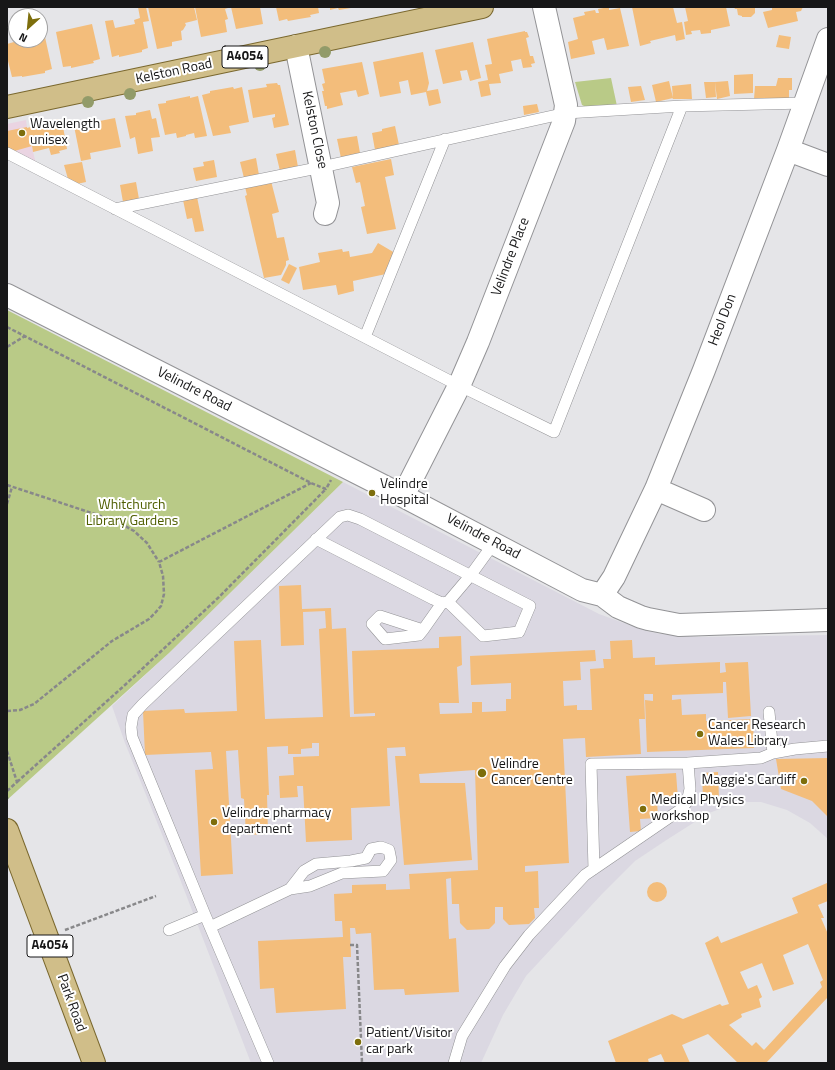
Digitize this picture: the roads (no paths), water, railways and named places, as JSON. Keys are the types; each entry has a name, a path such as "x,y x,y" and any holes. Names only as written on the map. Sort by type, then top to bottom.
{"main road":[{"name":"Kelston Road","path":"7,107 482,7"},
{"name":"Park Road","path":"7,830 94,1063"}],"street":[{"name":"Velindre Place","path":"403,496 459,386 478,342 564,121 566,105 544,7"},
{"name":"Heol Don","path":"602,595 614,578 656,488 704,370 788,150 828,39"},
{"name":"Kelston Close","path":"296,46 322,166 328,203 325,214"},
{"path":"788,150 828,165"},
{"name":"Velindre Road","path":"7,295 403,496 582,590 602,595 618,607 648,619 679,625 828,620"},
{"path":"656,488 704,510"}],"lane":[{"path":"115,209 566,113 682,106 805,103"},
{"path":"7,153 459,386 554,432 682,106"},
{"path":"365,337 445,139"},
{"path":"268,1063 132,737 131,727 133,715 143,704 316,539 340,517 348,515 360,519 530,606 519,632 483,636 445,602 433,600 316,539"},
{"path":"423,630 445,602 470,576 494,543"},
{"path":"769,712 773,753"},
{"path":"594,869 591,764 688,762 761,758 773,753 795,749 828,746"},
{"path":"454,1063 462,1036 504,966 545,917 585,875 680,810 687,802 690,790 688,762"},
{"path":"210,927 290,889 310,886 342,873 383,871 391,860 389,850 381,847 371,849 366,858 352,861 316,864 304,871 290,889"},
{"path":"169,930 205,915"}],"place":[{"name":"Wavelength unisex","path":"22,133"},
{"name":"Velindre Hospital","path":"372,493"},
{"name":"Cancer Research Wales Library","path":"700,734"},
{"name":"Velindre Cancer Centre","path":"482,773"},
{"name":"Maggie's Cardiff","path":"804,781"},
{"name":"Medical Physics workshop","path":"643,809"},
{"name":"Velindre pharmacy department","path":"214,822"},
{"name":"Patient/Visitor car park","path":"358,1042"}],"park label":[{"name":"Whitchurch Library Gardens","path":"132,514"}]}
